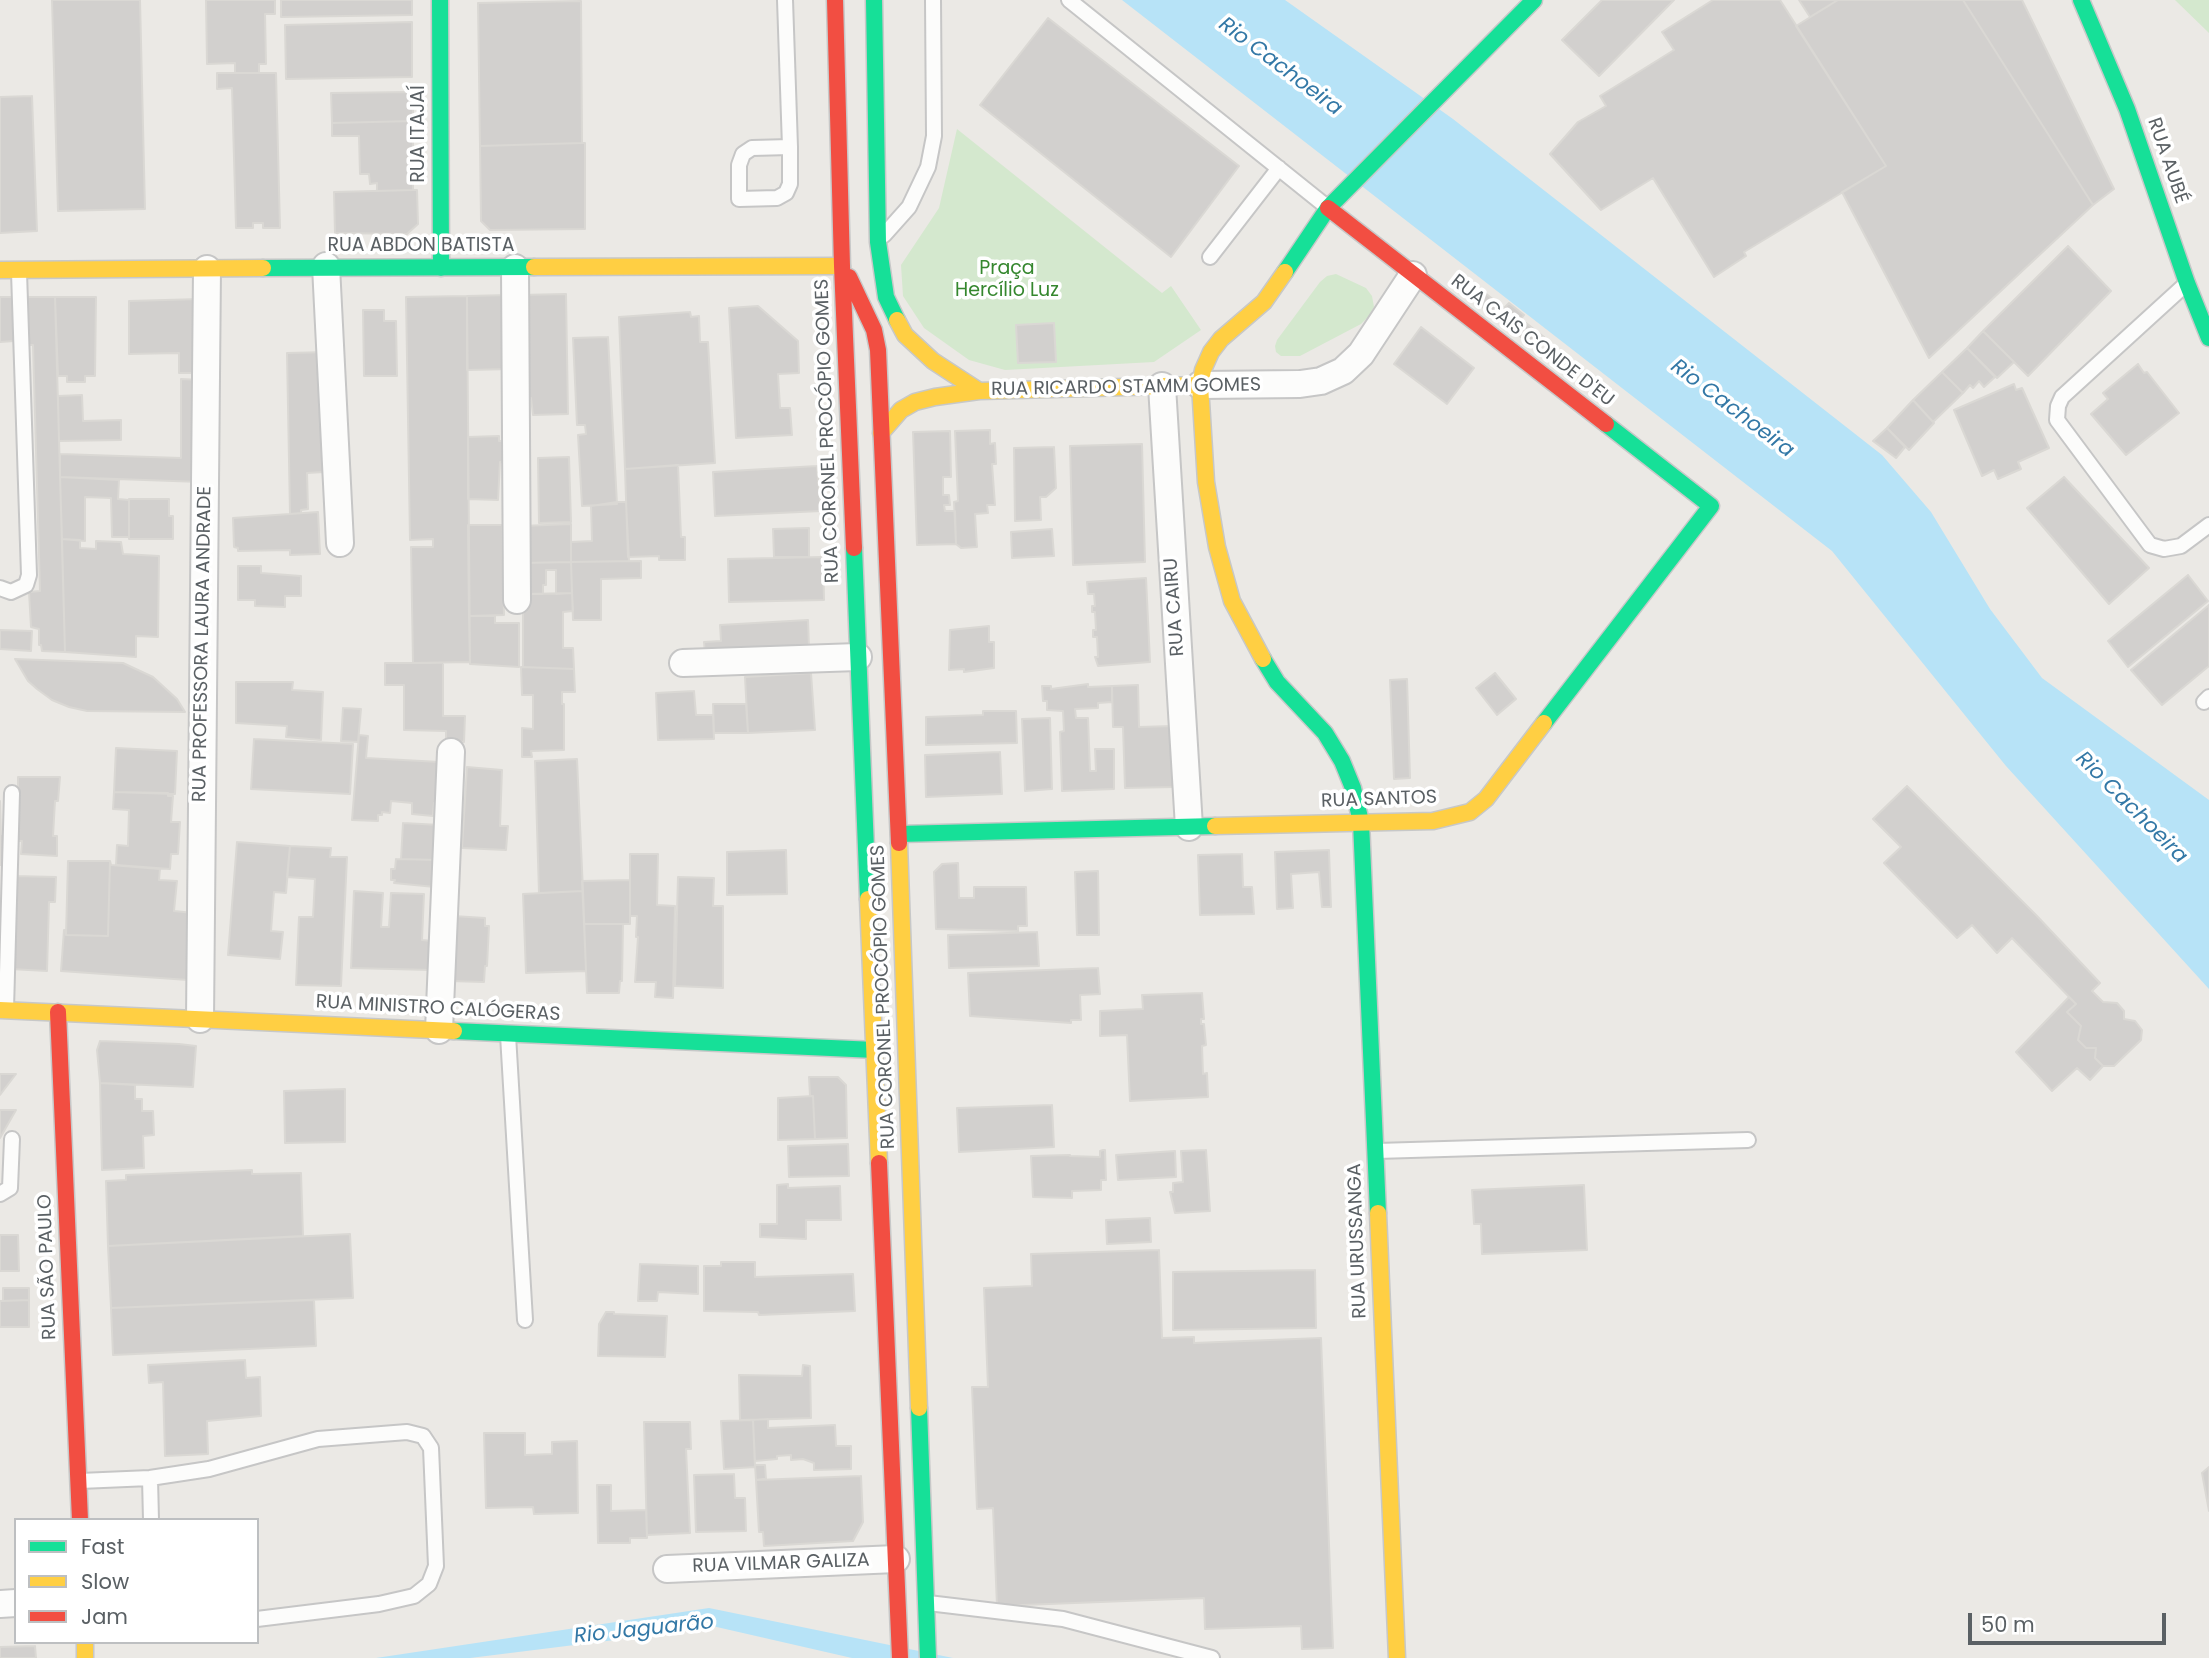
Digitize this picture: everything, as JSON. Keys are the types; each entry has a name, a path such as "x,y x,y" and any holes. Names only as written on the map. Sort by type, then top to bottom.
{"main road":[{"name":"RUA ITAJAÍ","path":"440,0 441,268"},
{"path":"835,0 853,261"},
{"name":"RUA RICARDO STAMM GOMES","path":"874,0 878,242 886,298 905,335 933,361 979,391 1200,385"},
{"path":"1200,385 1211,352 1264,302 1328,208 1534,0"},
{"name":"RUA AUBÉ","path":"2081,0 2127,109 2187,283 2209,338"},
{"name":"RUA CAIS CONDE D'EU","path":"1328,208 1711,506"},
{"path":"853,261 878,242"},
{"name":"RUA ABDON BATISTA","path":"0,270 326,266 515,268 853,261"},
{"name":"RUA CORONEL PROCÓPIO GOMES","path":"853,261 878,350 899,834 928,1658"},
{"name":"RUA CORONEL PROCÓPIO GOMES","path":"853,261 858,657 900,1658"},
{"name":"RUA URUSSANGA","path":"1200,385 1206,482 1217,547 1232,601 1254,646 1277,681 1325,733 1342,761 1353,788 1361,822 1397,1658"},
{"path":"881,432 901,410 915,402 979,391"},
{"name":"RUA SANTOS","path":"899,834 1361,822 1451,818 1470,812 1486,799 1711,506"},
{"name":"RUA MINISTRO CALÓGERAS","path":"3,1010 875,1050"},
{"name":"RUA SÃO PAULO","path":"58,1012 80,1518"}],"street":[{"path":"326,266 340,542"},
{"path":"515,268 517,600"},
{"name":"RUA PROFESSORA LAURA ANDRADE","path":"200,1019 207,269"},
{"name":"RUA RICARDO STAMM GOMES","path":"1200,385 1300,384 1321,381 1343,371 1361,354 1413,275"},
{"name":"RUA CAIRU","path":"1161,386 1189,827"},
{"path":"683,663 858,657"},
{"path":"439,1030 451,752"},
{"name":"RUA VILMAR GALIZA","path":"667,1569 896,1559"}],"lane":[{"path":"785,0 790,147 790,184 786,193 777,198 739,199 739,164 743,154 752,148 790,147"},
{"path":"878,242 909,207 928,167 934,136 933,0"},
{"path":"1069,0 1328,208"},
{"path":"1210,257 1279,168"},
{"path":"0,588 11,592 26,585 29,576 19,270"},
{"path":"2187,283 2063,397 2058,406 2057,420 2150,545 2164,549 2181,546 2209,525"},
{"path":"3,1010 12,793"},
{"path":"508,1034 526,1320"},
{"path":"0,1194 10,1188 12,1139"},
{"path":"1375,1151 1748,1140"},
{"path":"78,1481 150,1478 209,1469 318,1439 407,1432 423,1436 431,1448 436,1566 429,1584 414,1596 379,1604 259,1619"},
{"path":"150,1478 151,1518"},
{"path":"926,1603 1063,1619 1212,1658"}],"green space":[{"path":"2175,0 2209,0 2209,33"},
{"name":"Praça Hercílio Luz","path":"957,129 1162,293 1171,286 1201,330 1154,362 1005,370 969,360 924,328 903,296 901,265 939,208"},
{"path":"1336,274 1366,288 1372,296 1374,307 1369,316 1361,324 1300,356 1281,356 1276,352 1277,340 1320,282 1327,276"}],"water":[{"name":"Rio Cachoeira","path":"1122,0 1285,0 1453,119 1882,455 1931,512 1990,609 2042,678 2209,800 2209,989 2006,766 1832,551"},
{"name":"Rio Jaguarão","path":"709,1608 953,1658 852,1658 708,1625 671,1633 470,1658 376,1658"}],"building":[{"path":"52,0 140,0 145,209 58,211"},
{"path":"206,0 275,0 275,14 265,14 266,64 259,64 259,73 235,73 235,63 207,64"},
{"path":"281,0 412,0 412,15 281,17"},
{"path":"1602,0 1674,0 1599,76 1562,40"},
{"path":"1713,0 1780,0 1886,166 1744,252 1746,256 1714,277 1653,178 1601,210 1550,154 1578,122 1606,106 1600,96 1674,50 1662,32"},
{"path":"1799,0 1838,0 1810,17"},
{"path":"1838,0 1963,0 2093,205 1929,358 1842,192 1886,166 1796,26"},
{"path":"1963,0 2022,0 2114,189 2093,205"},
{"path":"581,1 582,143 480,146 478,3"},
{"path":"1048,18 1239,166 1171,257 980,105"},
{"path":"412,22 412,77 286,79 285,25"},
{"path":"217,73 276,73 280,228 263,228 263,223 253,223 253,228 236,228 232,88 217,89"},
{"path":"413,92 413,121 332,123 331,93"},
{"path":"32,96 37,231 0,233 0,97"},
{"path":"413,121 413,190 377,191 377,183 370,184 369,174 360,174 359,136 332,136 332,123"},
{"path":"585,143 585,229 490,230 481,221 480,146"},
{"path":"417,190 418,224 407,234 335,233 334,192"},
{"path":"2068,246 2111,291 2028,376 1983,331"},
{"path":"1480,289 1504,308 1509,303 1524,315 1521,319 1544,337 1535,348 1472,299"},
{"path":"566,294 568,414 533,415 531,398 520,399 519,295"},
{"path":"510,295 512,369 467,370 467,296"},
{"path":"467,296 470,662 413,663 411,547 433,547 433,539 410,540 406,297"},
{"path":"0,297 13,297 14,341 0,342"},
{"path":"27,297 55,297 65,652 42,651 39,645 39,629 31,627 29,592 40,591 33,345 28,345"},
{"path":"55,297 96,297 95,376 85,376 85,382 67,382 67,376 58,376"},
{"path":"201,299 202,373 179,373 179,353 129,354 129,301"},
{"path":"758,306 798,341 799,373 778,374 780,408 790,408 792,435 736,438 729,308"},
{"path":"363,310 384,310 384,321 396,321 397,376 364,376"},
{"path":"690,312 691,317 699,316 700,342 708,342 715,463 625,469 619,317"},
{"path":"1054,323 1056,362 1018,363 1016,325"},
{"path":"1421,327 1474,368 1447,404 1394,364"},
{"path":"1983,331 2014,362 1997,378 1967,348"},
{"path":"608,337 617,504 582,506 578,435 586,434 585,425 577,425 573,338"},
{"path":"1967,348 1995,377 1984,387 1979,381 1973,388 1970,385 1963,393 1942,372"},
{"path":"329,352 324,472 307,473 308,509 290,514 287,353"},
{"path":"2138,364 2179,413 2126,455 2091,414 2108,399 2103,393"},
{"path":"1942,372 1963,393 1933,422 1913,400"},
{"path":"181,379 201,380 201,482 60,477 60,454 181,458"},
{"path":"2014,384 2016,390 2022,388 2049,448 2018,462 2021,469 1998,479 1994,470 1982,476 1954,410"},
{"path":"82,395 83,421 121,420 121,440 59,441 58,396"},
{"path":"1913,400 1934,423 1909,450 1887,428"},
{"path":"1887,428 1905,447 1896,458 1873,441"},
{"path":"990,430 990,444 995,443 996,464 992,464 995,505 987,505 988,513 975,514 977,547 961,548 956,544 954,502 958,501 955,431"},
{"path":"950,431 951,477 943,477 943,495 949,495 950,505 944,505 945,511 955,511 956,544 917,545 913,432"},
{"path":"499,436 499,441 504,441 505,462 500,462 498,500 468,499 468,437"},
{"path":"1142,444 1145,562 1073,565 1070,446"},
{"path":"1054,447 1056,488 1046,497 1040,497 1041,520 1015,521 1014,448"},
{"path":"569,457 571,522 539,523 538,458"},
{"path":"678,465 681,537 685,537 685,560 659,560 659,556 628,557 625,469"},
{"path":"817,466 821,511 715,516 713,472"},
{"path":"60,477 119,480 118,499 129,500 129,537 112,537 111,498 85,497 85,541 62,539"},
{"path":"2064,477 2149,568 2109,604 2027,508"},
{"path":"129,499 169,499 169,516 173,516 173,539 129,539"},
{"path":"626,502 629,561 571,562 571,542 592,541 591,506"},
{"path":"318,512 320,554 290,555 290,550 238,551 238,548 234,547 233,518"},
{"path":"571,524 571,562 522,563 522,526"},
{"path":"468,525 502,525 504,615 469,616"},
{"path":"809,528 809,557 774,557 773,529"},
{"path":"1052,529 1054,556 1012,558 1011,532"},
{"path":"62,539 80,540 80,548 96,549 96,541 121,542 123,554 159,556 158,637 136,636 136,657 65,652"},
{"path":"823,557 824,600 729,602 728,559"},
{"path":"641,561 641,578 601,579 601,620 573,620 571,562"},
{"path":"571,562 572,593 556,594 556,570 546,570 543,594 523,594 522,563"},
{"path":"238,566 261,566 261,573 301,576 301,596 285,596 285,607 255,606 255,600 238,600"},
{"path":"2188,575 2208,601 2128,667 2108,641"},
{"path":"1146,578 1150,662 1098,666 1095,657 1098,657 1097,637 1093,637 1093,630 1096,630 1095,612 1092,612 1092,606 1095,606 1094,594 1088,594 1087,582"},
{"path":"572,593 573,611 563,612 563,648 573,648 574,669 523,667 523,604 527,594"},
{"path":"2209,605 2209,666 2162,705 2131,670"},
{"path":"469,616 495,616 495,623 519,623 519,667 470,664"},
{"path":"808,620 809,648 705,654 704,642 721,641 720,625"},
{"path":"989,626 989,642 994,642 994,668 964,672 964,669 949,670 950,630"},
{"path":"0,630 32,631 31,651 0,649"},
{"path":"15,659 123,663 153,677 177,699 185,712 87,711 69,707 52,700 28,681"},
{"path":"385,663 443,663 443,716 465,716 464,742 446,741 446,731 404,730 404,685 385,685"},
{"path":"521,667 574,669 575,692 562,692 564,750 531,751 532,757 522,757 522,728 533,729 533,695 522,695"},
{"path":"811,673 815,730 748,733 745,677"},
{"path":"1495,673 1516,699 1497,715 1476,688"},
{"path":"1407,679 1410,778 1394,779 1390,680"},
{"path":"236,682 293,682 292,690 323,692 321,740 286,737 287,726 236,723"},
{"path":"1088,684 1088,687 1112,686 1112,702 1098,703 1098,708 1075,709 1076,718 1088,718 1090,771 1096,771 1095,749 1114,749 1114,789 1062,791 1060,732 1064,731 1063,711 1047,710 1042,686 1051,686 1051,689"},
{"path":"1138,685 1139,727 1173,726 1174,787 1125,788 1123,727 1113,727 1112,686"},
{"path":"694,691 696,715 713,715 714,739 658,740 656,693"},
{"path":"713,704 746,704 748,733 714,733"},
{"path":"343,708 361,709 358,742 341,741"},
{"path":"983,711 1016,711 1017,743 926,745 926,717 983,715"},
{"path":"1050,718 1052,789 1025,791 1022,719"},
{"path":"359,735 368,736 366,758 440,762 437,803 434,803 433,816 412,814 412,803 391,801 390,813 382,812 382,815 378,815 378,821 352,820"},
{"path":"254,739 353,744 350,794 251,789"},
{"path":"116,748 177,751 175,794 114,792"},
{"path":"1000,752 1002,794 926,797 925,755"},
{"path":"577,759 583,891 539,893 535,761"},
{"path":"467,767 502,770 500,826 508,826 506,850 462,848"},
{"path":"18,777 60,777 58,801 55,801 53,836 57,836 57,856 21,854 22,841 18,841"},
{"path":"1907,786 2100,983 2092,991 2103,1002 2117,1003 2124,1011 2124,1019 2135,1021 2142,1030 2141,1040 2114,1066 2103,1066 2095,1058 2096,1048 2086,1048 2078,1040 2081,1026 2067,1012 2076,1004 2012,938 1997,953 1972,925 1957,938 1884,863 1901,847 1873,819"},
{"path":"114,792 168,793 168,796 173,796 171,822 180,822 178,854 171,854 170,869 116,865 117,845 128,846 129,810 113,809"},
{"path":"0,801 3,834 3,865 0,865"},
{"path":"403,823 440,825 437,860 401,859"},
{"path":"237,842 290,846 286,893 274,892 271,931 283,932 280,959 228,955"},
{"path":"290,846 331,848 330,857 347,857 341,986 296,985 299,917 313,917 315,879 287,877"},
{"path":"786,850 787,894 727,895 727,852"},
{"path":"1329,850 1331,907 1322,907 1319,872 1291,874 1293,908 1277,909 1275,852"},
{"path":"630,854 658,854 657,905 675,906 673,998 655,997 656,982 635,982 638,937 637,916 630,916"},
{"path":"1242,854 1243,887 1252,887 1254,914 1200,915 1198,855"},
{"path":"396,859 437,860 435,887 394,883 395,880 391,880 391,869 395,869"},
{"path":"68,861 110,861 108,936 66,935"},
{"path":"110,861 111,865 160,869 159,880 177,881 174,911 194,913 188,980 61,971 64,930 66,935 108,936"},
{"path":"958,863 959,898 974,898 974,887 1026,887 1027,926 1018,926 1018,931 936,929 934,872 942,864"},
{"path":"1098,871 1099,935 1077,935 1075,872"},
{"path":"14,876 56,877 55,902 49,902 47,971 10,969"},
{"path":"678,877 714,878 713,906 723,906 723,988 675,986"},
{"path":"630,880 630,924 584,924 582,881"},
{"path":"354,891 383,893 381,927 389,927 391,893 424,894 422,940 433,941 431,970 351,968"},
{"path":"583,891 586,971 526,973 523,894"},
{"path":"453,916 485,918 485,926 489,926 484,982 449,981"},
{"path":"584,924 623,924 622,981 619,993 587,993"},
{"path":"1037,932 1039,966 949,968 948,935"},
{"path":"1098,968 1100,994 1080,995 1081,1020 1071,1020 1071,1023 970,1016 968,973"},
{"path":"1202,993 1204,1019 1201,1019 1201,1024 1204,1024 1206,1045 1202,1046 1203,1074 1207,1073 1208,1097 1130,1101 1127,1035 1100,1036 1100,1011 1143,1009 1142,995"},
{"path":"2069,997 2076,1004 2067,1012 2081,1026 2078,1040 2086,1048 2096,1048 2095,1058 2103,1066 2090,1080 2077,1068 2052,1091 2016,1052"},
{"path":"100,1041 196,1046 193,1087 100,1083 97,1050"},
{"path":"0,1074 16,1074 0,1095"},
{"path":"809,1077 838,1077 846,1085 847,1138 815,1139 813,1096 810,1096"},
{"path":"100,1083 135,1085 135,1099 142,1099 142,1111 153,1111 154,1135 143,1136 144,1168 102,1170"},
{"path":"345,1089 345,1142 285,1143 284,1091"},
{"path":"813,1096 815,1139 778,1140 778,1098"},
{"path":"1052,1105 1054,1147 959,1152 957,1108"},
{"path":"0,1110 16,1110 0,1138"},
{"path":"848,1144 849,1176 789,1177 788,1146"},
{"path":"1105,1150 1106,1180 1101,1180 1101,1190 1072,1191 1072,1198 1033,1197 1031,1156 1100,1157 1100,1151"},
{"path":"1206,1150 1210,1211 1175,1213 1170,1192 1173,1192 1173,1183 1183,1182 1181,1151"},
{"path":"1175,1151 1176,1177 1118,1180 1116,1155"},
{"path":"252,1170 252,1174 301,1173 303,1236 108,1246 106,1181 126,1180 126,1175"},
{"path":"788,1184 788,1188 840,1186 841,1220 806,1220 806,1239 760,1237 760,1224 777,1224 777,1185"},
{"path":"1584,1185 1587,1250 1482,1254 1481,1224 1474,1224 1472,1190"},
{"path":"1150,1218 1151,1242 1107,1244 1106,1220"},
{"path":"350,1234 353,1298 111,1308 108,1246"},
{"path":"0,1235 18,1235 19,1271 0,1271"},
{"path":"1159,1250 1162,1338 1194,1337 1194,1343 1321,1338 1333,1648 1302,1649 1301,1626 1205,1629 1204,1598 997,1606 993,1508 977,1509 972,1387 988,1387 984,1288 1032,1286 1031,1254"},
{"path":"721,1262 755,1262 755,1277 853,1274 855,1311 759,1315 758,1312 704,1311 704,1266 721,1266"},
{"path":"640,1264 698,1266 698,1294 658,1292 657,1301 638,1301"},
{"path":"1315,1270 1316,1328 1173,1330 1173,1272"},
{"path":"3,1288 29,1288 29,1300 3,1301"},
{"path":"29,1300 29,1327 0,1327 0,1301"},
{"path":"314,1300 316,1346 113,1355 111,1308"},
{"path":"606,1312 667,1316 665,1357 598,1356 599,1324"},
{"path":"245,1360 246,1378 260,1377 261,1416 207,1421 208,1454 165,1456 163,1382 149,1383 148,1365"},
{"path":"803,1365 810,1366 811,1418 740,1420 739,1375 802,1376"},
{"path":"768,1419 768,1428 835,1425 836,1446 851,1446 851,1469 814,1470 814,1463 803,1459 791,1460 791,1455 755,1461 753,1420"},
{"path":"753,1420 755,1467 724,1469 721,1421"},
{"path":"644,1422 690,1422 691,1449 686,1449 690,1533 647,1535"},
{"path":"484,1433 525,1433 525,1455 552,1454 552,1442 577,1441 578,1513 534,1514 533,1507 486,1508"},
{"path":"755,1465 765,1465 766,1479 756,1480"},
{"path":"2209,1467 2209,1511 2202,1473"},
{"path":"734,1474 735,1498 745,1498 746,1531 696,1532 694,1475"},
{"path":"861,1476 863,1522 853,1541 764,1546 763,1532 759,1532 756,1480"},
{"path":"597,1485 611,1485 611,1511 646,1510 647,1538 630,1538 630,1543 598,1543"},
{"path":"35,1646 36,1658 0,1658 0,1647"}],"traffic: fast":[{"path":"440,0 441,268"},
{"path":"874,0 878,242 886,297 897,320"},
{"path":"1285,272 1328,208 1534,0"},
{"path":"2081,0 2127,109 2187,283 2209,338"},
{"path":"263,268 534,267"},
{"path":"1544,723 1711,506 1606,424"},
{"path":"854,548 868,899"},
{"path":"1263,659 1277,682 1325,733 1342,761 1353,788 1361,822 1378,1213"},
{"path":"899,834 1215,826"},
{"path":"454,1031 875,1050"},
{"path":"919,1408 928,1658"}],"traffic: slow":[{"path":"534,267 842,266"},
{"path":"0,270 263,268"},
{"path":"1263,659 1232,601 1217,547 1206,482 1200,385 1211,352 1221,339 1264,302 1285,272"},
{"path":"897,320 905,335 933,361 979,391"},
{"path":"881,433 901,410 915,402 935,397 979,391 1200,385"},
{"path":"1215,826 1433,821 1470,812 1486,799 1544,723"},
{"path":"899,843 919,1408"},
{"path":"868,899 879,1163"},
{"path":"0,1010 454,1031"},
{"path":"1378,1213 1397,1658"},
{"path":"85,1644 85,1658"}],"traffic: jam":[{"path":"835,0 842,266 854,548"},
{"path":"1328,208 1606,424"},
{"path":"849,277 874,330 878,350 899,843"},
{"path":"58,1012 80,1518"},
{"path":"879,1163 900,1658"}]}
